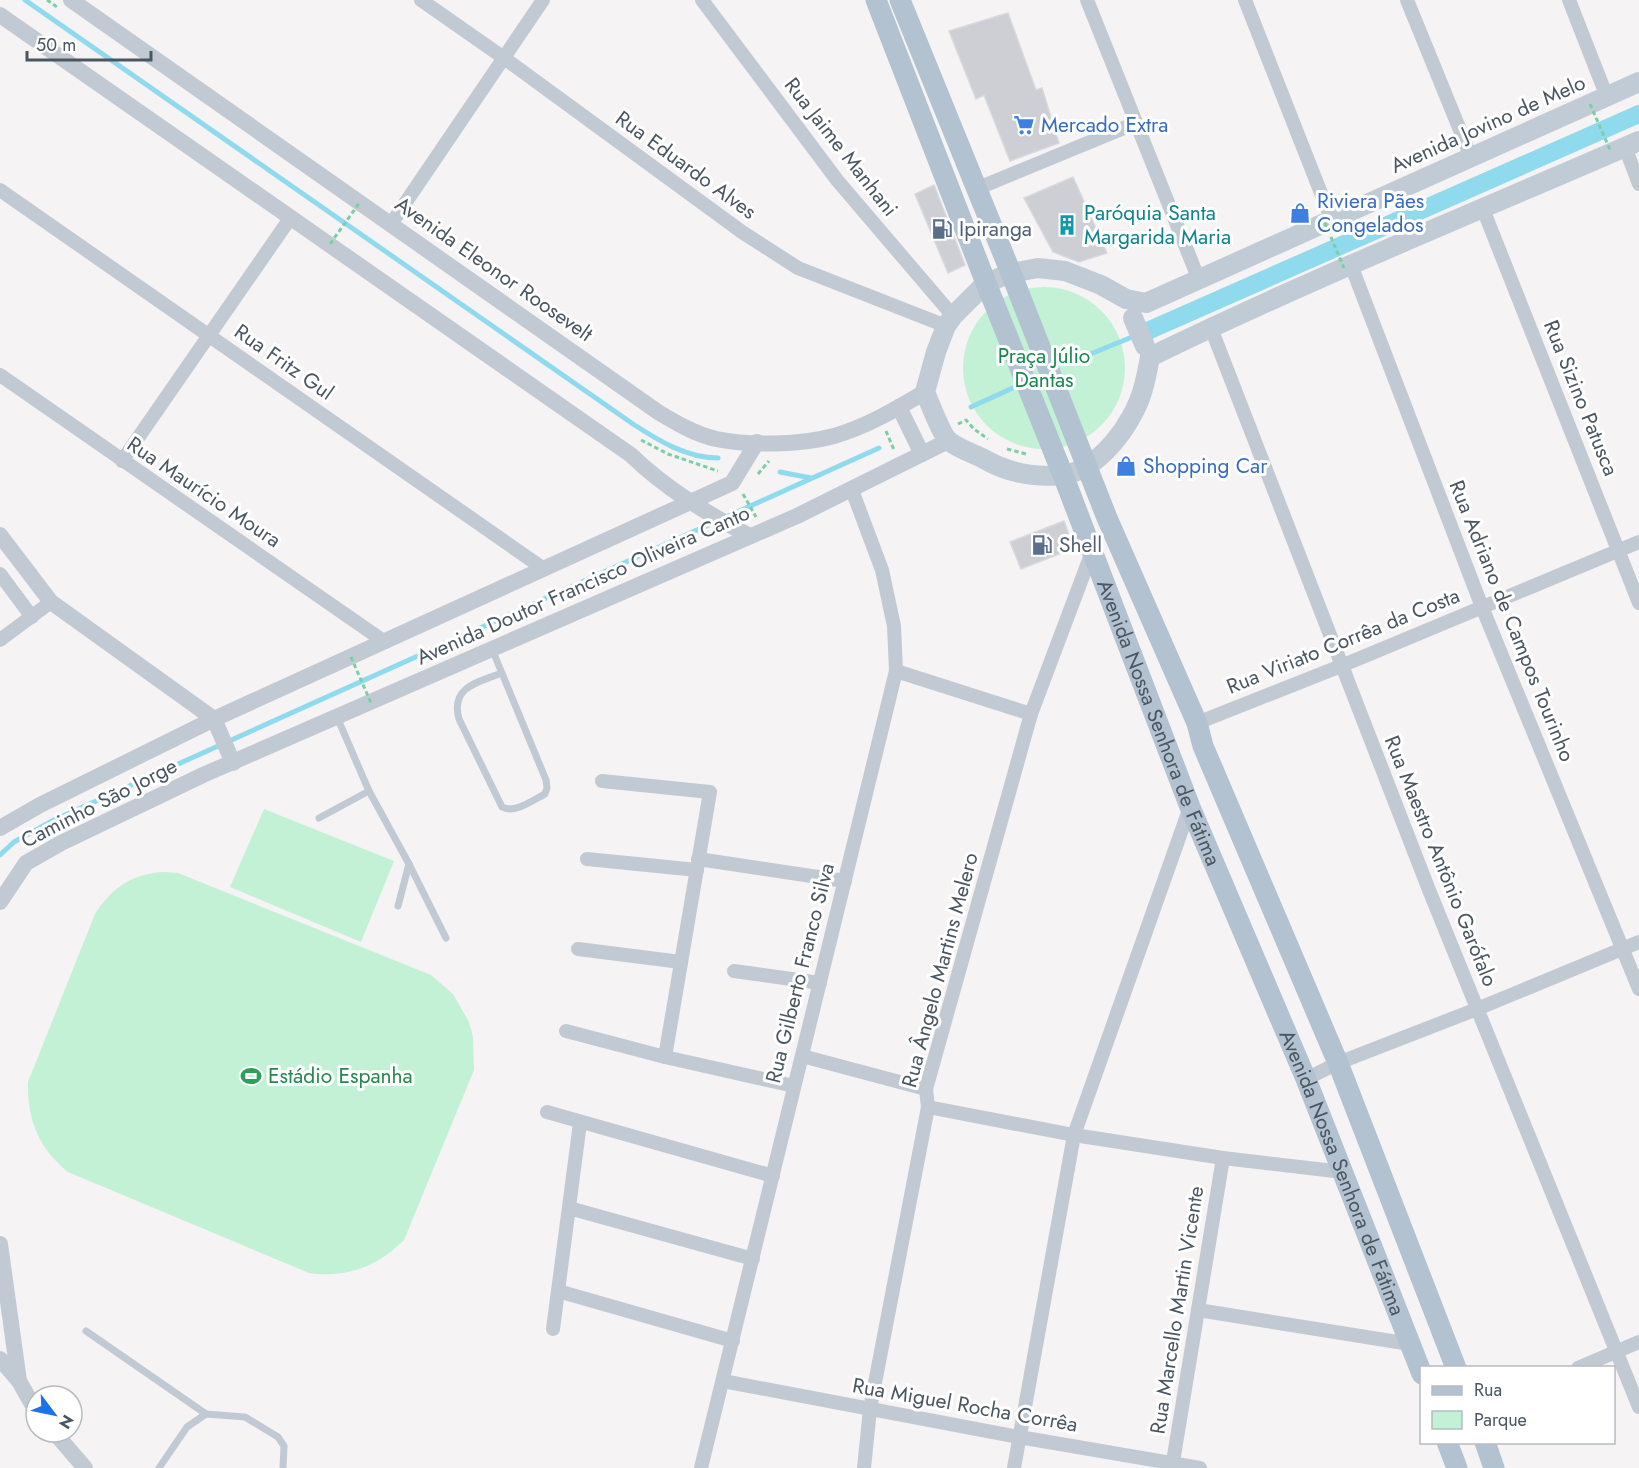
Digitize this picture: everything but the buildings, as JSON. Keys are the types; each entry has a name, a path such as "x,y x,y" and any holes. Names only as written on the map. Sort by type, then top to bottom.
{"main road":[{"name":"Avenida Nossa Senhora de Fátima","path":"876,0 1063,475 1190,807 1306,1079 1420,1369"},
{"name":"Avenida Nossa Senhora de Fátima","path":"900,0 1107,518 1197,723 1203,746 1338,1063 1455,1366"},
{"name":"Avenida Jovino de Melo","path":"1126,299 1146,303 1639,82"},
{"path":"1147,352 1210,328 1625,146"},
{"path":"1038,268 1065,271 1101,285 1126,299 1147,352 1143,390 1132,417 1116,440 1087,466 1063,475 1021,474 994,465 948,441 924,392 950,321 986,283 1011,273 1038,268"},
{"path":"1447,1444 1457,1468"},
{"path":"1485,1444 1494,1468"}],"street":[{"name":"Avenida Eleonor Roosevelt","path":"71,0 658,412 683,427 716,438 802,443 836,435 899,407 924,392"},
{"name":"Rua Eduardo Alves","path":"421,0 742,232 798,268 950,321"},
{"path":"392,224 543,0"},
{"name":"Rua Jaime Manhani","path":"702,0 837,180 950,321"},
{"path":"1087,0 1199,280"},
{"path":"1245,0 1328,222"},
{"path":"1407,0 1471,157"},
{"path":"1569,0 1598,100"},
{"path":"0,15 632,455 650,473 692,502 746,533"},
{"path":"976,189 1137,123"},
{"path":"1625,146 1639,184"},
{"name":"Rua Fritz Gul","path":"0,190 544,569"},
{"name":"Rua Sizino Patusca","path":"1483,208 1639,603"},
{"path":"122,461 291,217"},
{"name":"Rua Adriano de Campos Tourinho","path":"1347,267 1482,607 1639,989"},
{"name":"Rua Maestro Antônio Garófalo","path":"1210,328 1477,1009 1639,1407"},
{"name":"Rua Maurício Moura","path":"0,375 385,642"},
{"path":"899,407 922,454"},
{"name":"Avenida Doutor Francisco Oliveira Canto","path":"232,761 371,703 746,533 852,490 948,441"},
{"name":"Avenida Doutor Francisco Oliveira Canto","path":"214,719 732,483 757,442"},
{"name":"Rua Gilberto Franco Silva","path":"701,1468 897,671 894,626 882,570 852,490"},
{"path":"0,535 51,603 214,719 232,761"},
{"name":"Rua Viriato Corrêa da Costa","path":"1197,723 1341,666 1639,542"},
{"name":"Rua Ângelo Martins Melero","path":"864,1468 870,1409 928,1107 926,1089 1031,714 1092,552"},
{"path":"0,574 32,617"},
{"path":"0,640 51,603"},
{"path":"897,671 1031,714"},
{"name":"Caminho São Jorge","path":"0,828 40,804 214,719"},
{"name":"Caminho São Jorge","path":"0,902 26,863 60,843 232,761"},
{"path":"602,781 710,792 665,1057"},
{"path":"1014,1468 1074,1135 1190,807"},
{"path":"587,859 698,864 845,881"},
{"path":"1306,1079 1338,1063 1639,942"},
{"path":"578,950 681,962"},
{"path":"734,971 820,983"},
{"path":"566,1031 665,1057 794,1086"},
{"path":"802,1056 926,1089"},
{"path":"928,1107 1074,1135 1223,1158 1343,1172"},
{"path":"547,1112 773,1176"},
{"path":"553,1329 580,1123"},
{"name":"Rua Marcello Martin Vicente","path":"1172,1466 1223,1158"},
{"path":"569,1208 753,1258"},
{"path":"0,1244 19,1381"},
{"path":"558,1291 733,1341"},
{"path":"1198,1310 1410,1344"},
{"path":"1583,1366 1639,1342"},
{"path":"0,1359 24,1390"},
{"name":"Rua Miguel Rocha Corrêa","path":"723,1381 1172,1466 1200,1468"},
{"path":"64,1444 85,1468"}],"lane":[{"path":"492,649 502,673 546,780 547,788 545,794 515,809 507,810 502,807 459,718 456,706 459,697 470,686 502,673"},
{"path":"337,717 369,791 446,938"},
{"path":"320,818 369,791"},
{"path":"398,906 409,864"},
{"path":"86,1331 206,1414 246,1417 278,1437 284,1446 283,1468"},
{"path":"159,1468 187,1427 206,1414"}],"path":[{"path":"1598,100 1625,146"},
{"path":"330,244 360,202"},
{"path":"1328,222 1347,267"},
{"path":"351,657 371,703"}],"green space":[{"name":"Praça Júlio Dantas","path":"1044,287 1060,288 1075,293 1102,310 1119,337 1124,352 1124,384 1119,399 1102,426 1075,443 1060,448 1044,449 1028,448 1013,443 986,426 969,399 964,384 963,368 964,352 969,337 986,310 1013,293 1028,288"},
{"path":"264,809 394,861 361,942 230,887"},
{"name":"Estádio Espanha","path":"178,873 431,975 453,994 469,1022 473,1037 474,1070 404,1240 372,1264 336,1274 309,1273 68,1172 49,1154 42,1143 30,1109 28,1082 95,914 109,896 125,883 143,875"}],"waterway":[{"path":"25,0 633,424 684,452 718,458"},
{"path":"1143,333 1639,114"},
{"path":"1083,357 1137,335"},
{"path":"971,407 1015,387"},
{"path":"0,855 14,842 54,820 879,448"},
{"path":"780,472 811,478"}],"place":[{"name":"Mercado Extra","path":"1024,125"},
{"name":"Riviera Pães Congelados","path":"1300,213"},
{"name":"Paróquia Santa Margarida Maria","path":"1067,225"},
{"name":"Ipiranga","path":"942,229"},
{"name":"Shopping Car","path":"1126,466"},
{"name":"Shell","path":"1042,545"},
{"name":"Estádio Espanha","path":"251,1076"}]}
